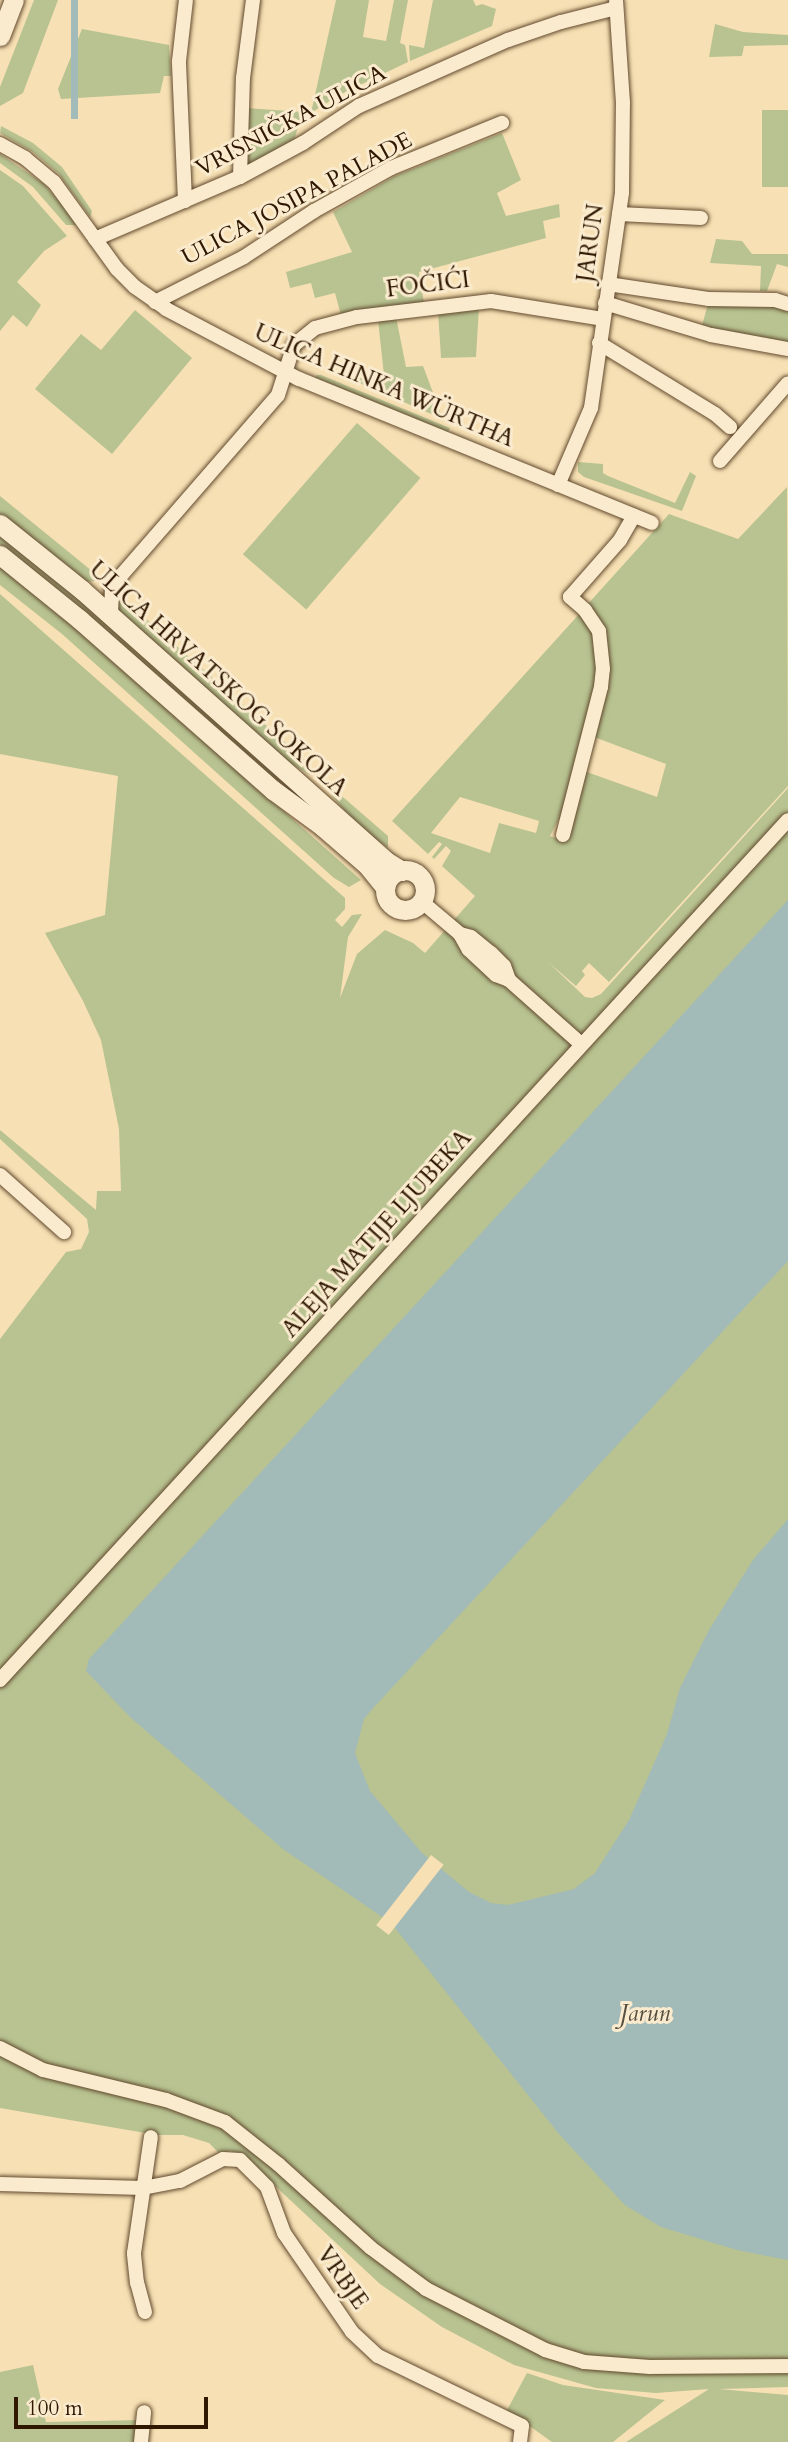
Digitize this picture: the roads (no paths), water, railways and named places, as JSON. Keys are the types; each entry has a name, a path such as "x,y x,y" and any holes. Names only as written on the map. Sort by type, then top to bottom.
{"street":[{"path":"0,36 14,0"},
{"name":"VRISNIČKA ULICA","path":"185,201 179,61 186,0"},
{"path":"240,177 243,78 253,0"},
{"name":"VRISNIČKA ULICA","path":"95,239 240,177 303,143 359,106 508,40 616,4"},
{"name":"JARUN","path":"558,485 591,408 619,214 623,103 616,4"},
{"name":"ULICA JOSIPA PALADE","path":"155,302 244,257 314,211 391,168 502,123"},
{"name":"ULICA HINKA WÜRTHA","path":"0,144 25,158 54,182 128,280 155,302 286,373 652,523"},
{"path":"619,214 701,218"},
{"path":"608,284 708,299 775,300 788,304"},
{"name":"FOČIĆI","path":"112,586 278,395 294,345 315,328 357,317 491,301 603,319"},
{"path":"605,303 711,335 787,349"},
{"path":"599,343 715,414 730,427"},
{"path":"720,461 788,383"},
{"path":"562,835 601,687 603,669 598,631 585,610 570,597 620,540 634,516"},
{"name":"ULICA HRVATSKOG SOKOLA","path":"0,524 111,615 386,861 402,871"},
{"name":"ULICA HRVATSKOG SOKOLA","path":"0,555 79,619 273,790 322,825 367,865 385,887"},
{"path":"82,590 112,586 111,615"},
{"name":"ALEJA MATIJE LJUBEKA","path":"0,1680 788,820"},
{"path":"402,871 413,873 421,880 424,890 422,901 412,909 401,910 387,898 385,887 391,876 402,871"},
{"path":"422,901 460,934 469,950 496,975 509,981 581,1044"},
{"path":"0,1175 64,1232"},
{"path":"0,2048 43,2070 166,2100 225,2122 278,2164 372,2248 426,2289 545,2350 584,2362 639,2367 788,2366"},
{"path":"145,2312 137,2283 134,2253 151,2137"},
{"name":"VRBJE","path":"0,2184 144,2188 180,2181 223,2159 240,2160 268,2188 284,2233 316,2284 352,2332 378,2356 522,2426 520,2442"},
{"path":"141,2442 144,2412"}],"water":[{"path":"71,0 78,0 78,119 71,119"},
{"name":"Jarun","path":"788,900 788,1261 374,1707 364,1719 355,1753 370,1791 422,1853 469,1892 491,1903 508,1905 574,1889 595,1873 629,1820 667,1734 680,1688 709,1630 753,1560 788,1519 788,2260 737,2250 661,2227 625,2205 559,2134 391,1923 283,1849 130,1717 86,1671 89,1659"}]}
